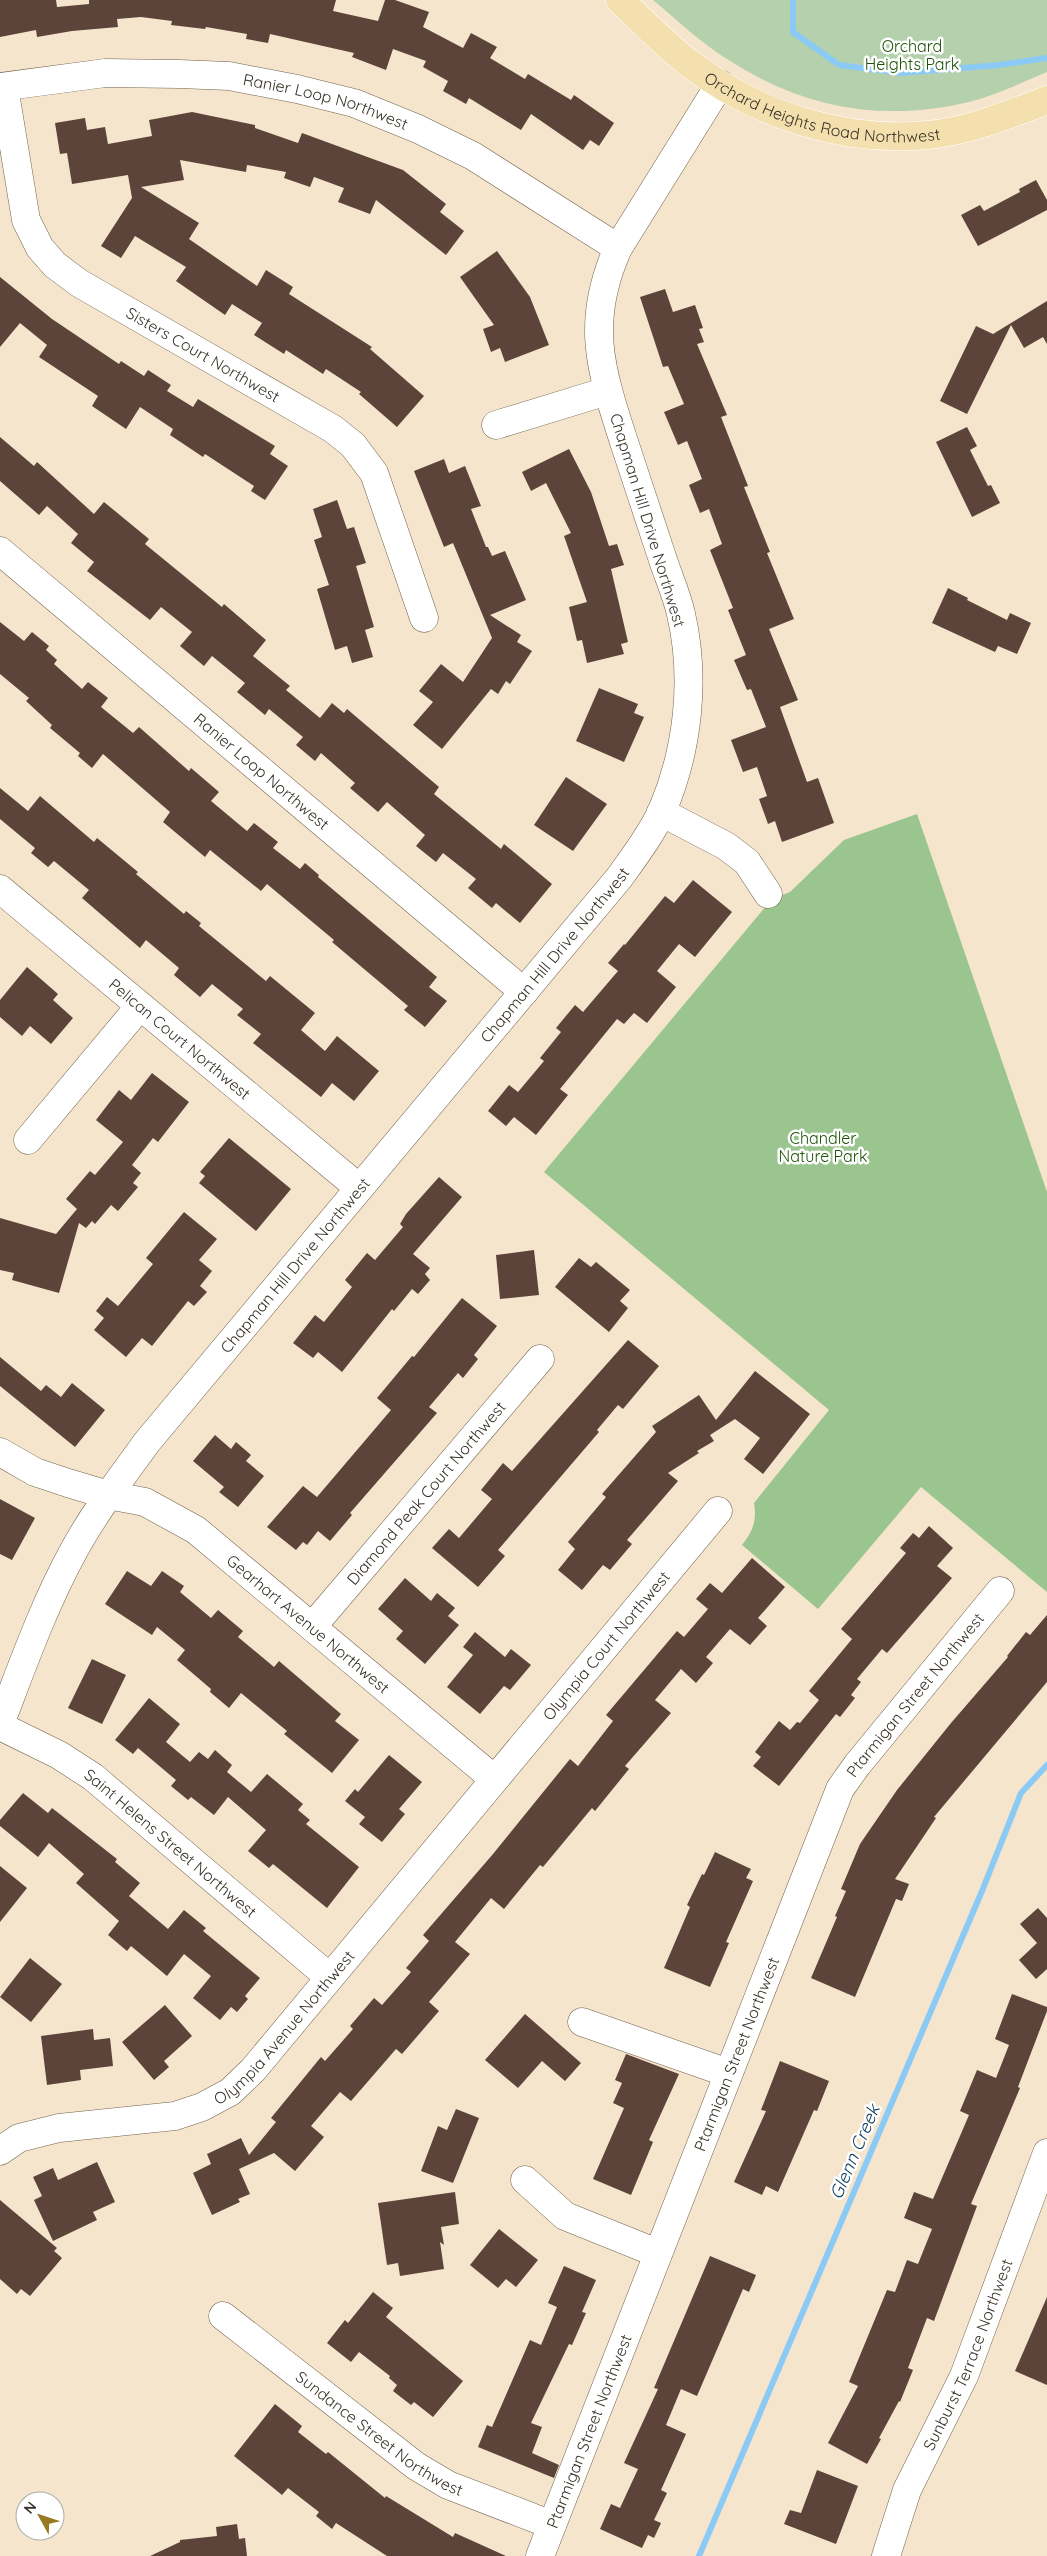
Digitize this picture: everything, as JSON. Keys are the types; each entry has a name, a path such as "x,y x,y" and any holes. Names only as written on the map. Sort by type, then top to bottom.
{"main road":[{"name":"Orchard Heights Road Northwest","path":"620,0 676,52 720,84 770,110 813,126 851,133 893,137 929,135 994,121 1047,100"}],"street":[{"name":"Ranier Loop Northwest","path":"2,87 105,73 229,76 298,89 344,101 418,129 473,156 618,248"},
{"name":"Chapman Hill Drive Northwest","path":"0,1725 50,1600 73,1552 108,1495 147,1442 618,878 641,847 661,812 683,744 689,693 687,654 681,614 607,391 598,347 599,306 606,275 618,248 720,84"},
{"name":"Sisters Court Northwest","path":"2,87 26,220 40,248 55,265 79,283 333,428 353,445 374,473 424,618"},
{"path":"496,425 607,391"},
{"name":"Ranier Loop Northwest","path":"0,551 524,992"},
{"path":"661,812 726,846 747,862 768,894"},
{"name":"Pelican Court Northwest","path":"0,889 359,1188"},
{"path":"28,1140 140,1006"},
{"name":"Diamond Peak Court Northwest","path":"312,1628 540,1359"},
{"name":"Gearhart Avenue Northwest","path":"0,1452 35,1472 108,1495 145,1502 196,1530 494,1779"},
{"name":"Olympia Court Northwest","path":"494,1779 718,1511"},
{"name":"Ptarmigan Street Northwest","path":"540,2556 840,1789 857,1765 1000,1591"},
{"name":"Saint Helens Street Northwest","path":"0,1725 58,1755 93,1777 329,1977"},
{"name":"Olympia Avenue Northwest","path":"0,2151 18,2138 59,2128 175,2116 202,2107 230,2092 253,2070 494,1779"},
{"path":"582,2022 728,2074"},
{"name":"Sunburst Terrace Northwest","path":"886,2556 906,2490 964,2376 1040,2192 1047,2153"},
{"path":"525,2180 565,2216 657,2253"},
{"name":"Sundance Street Northwest","path":"223,2316 416,2466 448,2485 552,2524"}],"green space":[{"name":"Orchard Heights Park","path":"653,0 1047,0 1047,72 982,98 940,108 876,111 846,107 815,100 785,90 756,76 707,45"},
{"name":"Chandler Nature Park","path":"917,814 1047,1192 1047,1592 921,1487 818,1609 742,1545 753,1525 755,1515 754,1503 829,1410 544,1172 772,899 790,892 844,840"}],"building":[{"path":"0,0 56,0 57,7 89,4 89,0 336,0 333,11 378,21 385,0 395,0 429,12 423,27 463,48 471,33 497,47 490,58 525,79 528,74 571,100 574,95 614,123 599,146 590,140 583,150 531,114 521,130 469,98 466,104 443,91 448,81 423,67 426,61 393,49 386,70 352,57 354,53 270,34 268,43 246,39 247,34 206,27 205,29 171,25 172,21 141,17 117,19 118,27 72,31 37,37 36,30 0,37"},
{"path":"192,112 255,125 255,128 298,143 302,133 403,170 446,204 440,212 464,231 446,255 376,200 370,214 338,202 344,188 314,177 310,187 284,178 286,172 247,165 246,172 180,160 184,180 141,187 199,223 189,239 257,286 266,270 293,287 289,294 372,347 370,349 424,396 397,427 359,394 361,392 326,369 323,374 286,350 284,354 254,335 262,323 232,304 225,315 176,281 186,267 135,236 121,258 101,246 132,198 128,175 72,184 67,153 60,154 55,123 85,118 87,130 105,127 108,144 152,136 149,120"},
{"path":"1036,180 1047,200 1047,210 978,246 961,215 980,205 984,211 1020,192 1019,189"},
{"path":"497,251 530,297 549,345 505,362 500,348 491,352 483,329 494,325 460,277"},
{"path":"0,277 52,319 119,364 121,361 144,376 148,370 171,385 167,391 193,407 198,399 275,446 270,454 288,466 265,500 251,491 254,486 205,454 203,457 170,435 173,429 140,407 126,429 92,406 98,396 39,357 47,345 20,323 0,347"},
{"path":"665,289 673,312 695,305 703,328 699,329 704,342 697,344 727,415 721,417 748,486 744,487 770,552 767,553 794,619 769,629 798,700 780,707 807,782 818,778 834,823 782,842 775,821 768,824 759,799 767,796 757,767 743,772 731,740 766,727 751,689 747,690 734,660 746,655 728,610 733,608 710,550 722,544 709,509 700,513 689,485 702,479 687,441 678,445 664,412 684,404 668,366 663,367 640,297"},
{"path":"1047,301 1047,344 1043,337 1024,348 1011,325 967,414 940,401 976,326 993,334"},
{"path":"967,427 977,446 970,450 988,486 991,485 1000,503 972,517 936,442"},
{"path":"0,437 34,466 37,462 94,514 104,502 149,539 145,544 222,607 224,604 266,640 253,656 290,686 286,690 320,718 332,703 344,713 347,709 439,787 434,794 501,849 504,844 552,884 520,923 496,903 492,908 468,888 476,879 443,853 436,862 416,846 425,835 387,802 378,812 350,788 355,783 321,753 315,761 296,745 303,737 269,709 265,715 237,692 245,683 212,656 204,666 180,646 192,632 161,607 150,620 87,571 94,562 71,543 78,534 47,506 39,515 0,481"},
{"path":"569,449 591,492 609,546 617,544 624,565 611,569 628,642 621,644 624,654 587,663 582,640 577,641 569,607 587,602 564,536 571,533 546,483 531,491 522,472"},
{"path":"444,459 449,473 465,466 481,506 471,509 486,547 488,547 492,556 505,551 526,600 490,615 521,635 517,642 532,651 510,684 506,681 498,694 491,689 442,749 413,725 433,702 419,691 441,664 463,682 492,638 453,543 444,547 414,471"},
{"path":"337,500 347,529 354,527 366,563 356,566 374,627 365,630 373,657 352,663 347,646 335,650 317,589 329,585 314,540 322,537 313,509"},
{"path":"948,588 1007,620 1010,613 1031,623 1017,654 998,646 995,652 932,623"},
{"path":"0,622 24,641 32,632 49,646 46,650 57,660 54,664 82,689 88,682 108,698 101,707 133,733 139,727 189,771 191,768 219,792 211,801 247,831 254,823 278,842 273,848 300,869 305,863 319,875 318,877 437,977 429,987 447,1001 425,1027 404,1010 408,1006 267,884 261,891 210,850 205,857 163,822 170,812 103,754 92,768 78,756 80,753 50,728 52,725 26,701 29,698 0,674"},
{"path":"599,688 638,704 634,713 644,717 624,762 576,741"},
{"path":"566,777 607,804 573,851 534,825"},
{"path":"0,788 28,811 40,796 94,842 97,838 184,914 186,911 201,923 199,926 266,981 270,976 315,1013 301,1030 325,1051 337,1036 379,1071 354,1101 332,1083 321,1097 253,1043 261,1034 237,1015 243,1009 212,984 200,997 174,975 179,968 146,940 140,948 82,898 89,890 54,861 48,867 31,853 35,848 0,819"},
{"path":"693,880 732,912 695,957 679,944 657,971 676,987 647,1023 634,1013 624,1024 617,1019 560,1089 568,1095 536,1135 514,1117 506,1126 488,1111 509,1085 518,1092 544,1061 540,1058 561,1032 556,1028 575,1005 583,1012 618,971 608,963 665,896 674,903"},
{"path":"27,967 58,994 53,1000 73,1018 51,1044 30,1026 22,1036 0,1017 0,1000"},
{"path":"152,1073 189,1102 158,1142 153,1138 132,1165 141,1173 133,1183 138,1187 118,1211 111,1205 95,1224 92,1221 86,1228 79,1223 59,1293 12,1280 14,1273 0,1270 0,1218 56,1234 77,1209 66,1199 90,1171 95,1175 123,1142 96,1120 119,1090 131,1100"},
{"path":"229,1138 291,1189 256,1231 199,1183 205,1176 200,1172"},
{"path":"439,1177 462,1197 413,1254 430,1268 425,1274 430,1280 418,1294 412,1289 394,1311 392,1309 342,1372 318,1352 313,1358 293,1343 315,1315 324,1322 352,1287 345,1280 367,1253 375,1260 403,1227 400,1224 406,1214"},
{"path":"184,1212 217,1239 199,1260 212,1271 200,1286 207,1292 194,1306 188,1301 152,1346 142,1338 126,1357 94,1330 104,1318 96,1311 107,1297 118,1306 153,1264 146,1258"},
{"path":"534,1250 539,1295 500,1299 496,1255"},
{"path":"579,1258 591,1267 596,1262 630,1290 620,1301 628,1308 609,1332 555,1287"},
{"path":"462,1298 497,1326 474,1355 478,1359 463,1378 458,1373 429,1407 437,1413 350,1513 352,1515 330,1541 318,1531 307,1545 303,1542 296,1550 267,1527 303,1486 317,1497 391,1410 377,1398 412,1356 414,1357"},
{"path":"628,1340 659,1366 623,1409 618,1405 597,1430 599,1432 498,1550 505,1556 478,1587 432,1548 449,1529 459,1538 492,1499 481,1490 503,1463 512,1471"},
{"path":"0,1357 41,1391 46,1385 61,1397 72,1383 105,1410 75,1447 0,1386"},
{"path":"755,1371 810,1414 763,1474 744,1459 760,1438 735,1419 710,1435 714,1441 668,1473 678,1481 627,1540 632,1544 610,1570 603,1565 582,1590 558,1570 575,1549 568,1542 606,1497 602,1494 656,1432 652,1426 699,1395 716,1420"},
{"path":"215,1435 231,1449 236,1442 251,1455 246,1461 264,1476 238,1507 219,1492 224,1487 193,1461"},
{"path":"0,1499 35,1518 12,1560 0,1554"},
{"path":"929,1526 953,1548 937,1566 952,1578 887,1653 882,1649 857,1679 861,1682 851,1695 855,1698 840,1717 836,1714 779,1786 753,1766 761,1757 755,1752 779,1721 790,1730 797,1722 800,1723 819,1700 809,1691 852,1639 841,1629 906,1553 900,1548 913,1533 919,1538"},
{"path":"752,1558 785,1587 758,1618 767,1626 750,1645 730,1629 706,1657 713,1663 696,1683 681,1669 655,1700 671,1713 625,1766 629,1769 595,1811 592,1808 543,1867 540,1865 504,1909 491,1898 455,1942 470,1954 429,2002 439,2011 402,2054 396,2049 351,2101 340,2092 311,2126 324,2137 295,2171 274,2153 239,2169 250,2194 238,2199 240,2202 212,2215 193,2173 211,2164 207,2154 241,2138 249,2155 276,2122 271,2118 321,2057 325,2061 353,2029 350,2026 374,1998 382,2005 411,1972 406,1968 429,1941 423,1935 493,1854 570,1759 578,1766 613,1721 606,1715 677,1631 684,1637 708,1609 696,1599 710,1583 722,1593"},
{"path":"127,1571 151,1586 162,1571 184,1586 180,1592 211,1618 218,1610 243,1631 238,1637 274,1667 279,1661 341,1714 335,1721 359,1740 332,1773 284,1734 287,1731 241,1693 229,1708 210,1692 211,1689 177,1660 185,1650 157,1627 152,1635 105,1604"},
{"path":"405,1578 431,1601 437,1593 455,1608 448,1616 459,1625 425,1664 396,1639 403,1631 378,1609"},
{"path":"1047,1615 1047,1682 934,1817 936,1818 895,1879 909,1884 902,1901 896,1899 855,1997 811,1978 837,1917 835,1916 846,1891 841,1889 860,1844 897,1790 951,1723 1008,1657 1026,1632 1030,1635"},
{"path":"475,1632 505,1657 511,1649 531,1665 510,1690 504,1686 480,1714 447,1687 473,1655 463,1647"},
{"path":"92,1659 126,1675 102,1724 68,1708"},
{"path":"149,1698 180,1724 166,1742 190,1762 199,1752 208,1759 215,1750 232,1765 227,1772 251,1792 267,1774 303,1804 298,1810 310,1820 306,1824 359,1867 327,1908 273,1864 269,1868 248,1851 266,1830 228,1797 214,1815 191,1797 188,1800 171,1786 176,1780 138,1748 133,1754 115,1740"},
{"path":"389,1755 422,1782 399,1809 405,1814 382,1842 359,1824 365,1817 345,1801 355,1789 358,1792"},
{"path":"23,1793 48,1813 52,1808 117,1859 115,1862 140,1883 129,1896 168,1929 184,1910 206,1928 203,1931 260,1978 245,1996 248,1999 237,2012 231,2007 220,2020 193,1998 211,1976 184,1954 167,1976 131,1946 127,1951 108,1935 119,1921 76,1883 84,1874 49,1843 38,1857 0,1826 0,1820"},
{"path":"715,1852 751,1869 746,1878 753,1881 726,1942 729,1943 710,1987 664,1968 690,1907 687,1905"},
{"path":"0,1866 27,1888 0,1922"},
{"path":"1038,1908 1047,1918 1047,1969 1036,1979 1019,1960 1037,1943 1020,1924"},
{"path":"30,1958 62,1984 31,2022 0,1997"},
{"path":"1012,1994 1047,2007 1047,2011 1018,2087 1020,2088 971,2204 977,2206 934,2321 927,2318 908,2368 913,2370 900,2402 879,2438 881,2439 867,2464 828,2443 858,2386 849,2382 887,2290 895,2292 907,2260 918,2264 932,2229 904,2218 914,2192 933,2199 969,2115 960,2111 977,2070 996,2078 1009,2045 995,2039"},
{"path":"165,2005 192,2036 164,2061 169,2067 154,2080 122,2042"},
{"path":"525,2014 581,2063 565,2081 542,2061 518,2088 485,2060"},
{"path":"93,2029 94,2040 110,2038 113,2066 80,2070 81,2080 47,2085 41,2036"},
{"path":"626,2054 679,2074 649,2140 653,2142 631,2195 593,2179 624,2108 613,2103 622,2083 615,2080"},
{"path":"780,2061 829,2081 817,2111 814,2110 778,2192 766,2186 762,2195 734,2182 766,2111 761,2110"},
{"path":"456,2109 479,2118 453,2183 421,2171 438,2126 447,2130"},
{"path":"97,2162 115,2202 93,2212 97,2220 53,2241 34,2200 42,2196 33,2177 53,2168 58,2180"},
{"path":"455,2192 459,2224 441,2227 444,2245 440,2242 444,2269 400,2276 398,2263 387,2265 378,2203"},
{"path":"0,2200 57,2248 54,2251 62,2258 30,2296 21,2289 17,2294 0,2279"},
{"path":"499,2229 538,2260 516,2287 506,2279 498,2288 470,2265"},
{"path":"710,2256 756,2275 749,2292 743,2289 697,2396 681,2389 666,2425 686,2434 661,2490 667,2493 654,2520 661,2523 654,2538 648,2535 642,2548 600,2529 611,2504 620,2508 638,2469 624,2463 658,2389 654,2388"},
{"path":"564,2266 596,2280 582,2312 586,2313 572,2345 569,2344 531,2423 542,2427 532,2453 559,2465 554,2478 478,2447 487,2425 492,2427 530,2340 541,2345 557,2307 548,2303"},
{"path":"373,2292 393,2308 386,2317 463,2381 433,2417 414,2402 411,2405 393,2391 397,2385 389,2378 390,2376 359,2352 351,2362 327,2343 345,2320 348,2323"},
{"path":"1047,2297 1047,2385 1015,2371"},
{"path":"275,2404 302,2426 298,2432 326,2454 328,2452 385,2498 386,2496 453,2537 455,2533 506,2556 387,2556 336,2523 332,2529 316,2516 319,2512 288,2488 282,2495 234,2456"},
{"path":"817,2470 858,2486 836,2544 784,2524 790,2510 801,2513"},
{"path":"237,2524 239,2539 245,2538 247,2556 150,2556 180,2542 180,2540 217,2536 216,2527"}],"waterway":[{"name":"Glenn Creek","path":"793,0 793,32 839,65 901,73 999,65 1047,58"},
{"name":"Glenn Creek","path":"699,2556 982,1891 1021,1793 1047,1765"}]}
